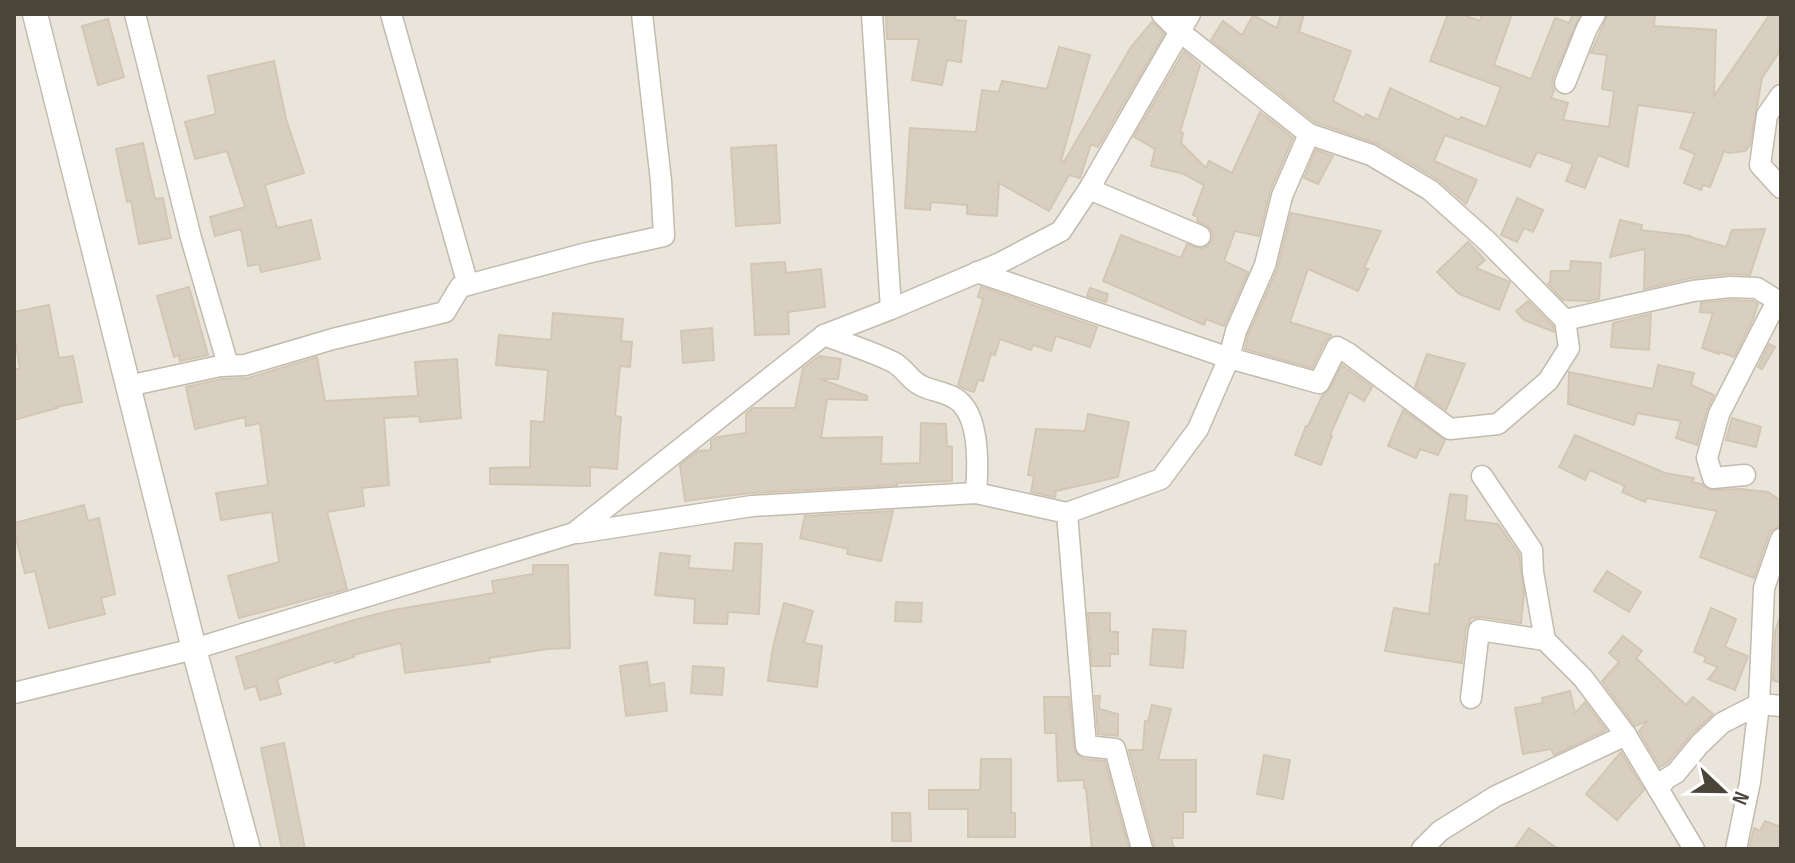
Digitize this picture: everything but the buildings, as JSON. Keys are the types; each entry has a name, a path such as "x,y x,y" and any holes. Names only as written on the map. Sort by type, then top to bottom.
{"street":[{"path":"35,14 194,649 248,849"},
{"path":"135,14 191,238 228,365"},
{"path":"391,14 468,285"},
{"path":"128,386 228,365 245,365 333,339 445,312 460,287 664,236 661,181 642,14"},
{"path":"872,14 891,309"},
{"path":"977,272 1229,358 1319,383 1337,347 1450,429 1498,424 1548,381 1569,348 1565,320 1487,241 1430,190 1371,155 1309,134 1185,23 1162,14"},
{"path":"1565,83 1595,14"},
{"path":"574,533 824,335 1000,263 1061,231 1089,189 1185,23"},
{"path":"1781,95 1767,115 1760,165 1781,188"},
{"path":"14,693 194,649 574,533 752,506 976,493 1067,513 1161,479 1198,429 1229,358 1236,331 1265,265 1282,196 1309,134"},
{"path":"1089,189 1200,236"},
{"path":"1565,320 1693,291 1730,287 1757,288 1779,302 1719,414 1707,458 1713,478 1745,475"},
{"path":"824,335 896,363 921,386 942,392 961,403 970,417 975,436 976,493"},
{"path":"1482,476 1532,550 1545,640 1583,678 1626,735 1694,849"},
{"path":"1067,513 1086,746 1115,749 1142,849"},
{"path":"1736,849 1750,782 1759,704 1764,588 1781,539"},
{"path":"1471,698 1479,630 1545,640"},
{"path":"1658,789 1722,723 1759,704 1781,706"},
{"path":"1422,849 1440,831 1496,796 1626,735"}],"shaded area":[{"path":"14,14 1781,14 1781,849 14,849"}]}
